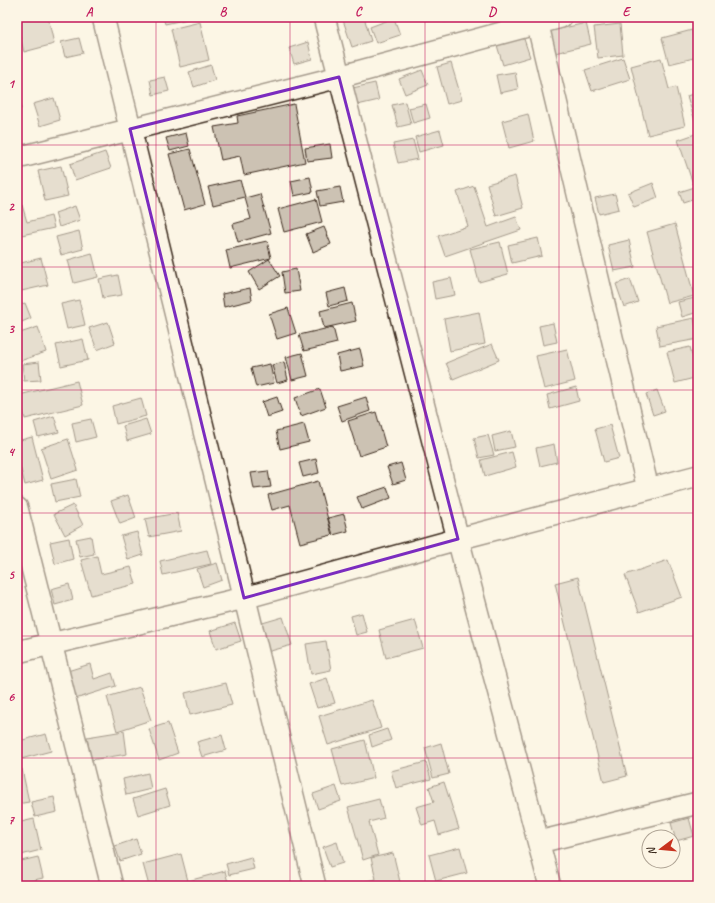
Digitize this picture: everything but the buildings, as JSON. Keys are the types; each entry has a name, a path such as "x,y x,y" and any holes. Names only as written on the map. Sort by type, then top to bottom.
{"street":[{"path":"103,17 315,886"},
{"path":"324,17 458,539 550,886"},
{"path":"17,158 130,128 339,77 537,20 561,17"},
{"path":"537,20 648,489"},
{"path":"17,652 244,598 458,539 698,476"},
{"path":"17,508 112,886"},
{"path":"539,842 698,803"}],"highlighted area":[{"path":"339,77 458,539 244,598 130,129"}]}
